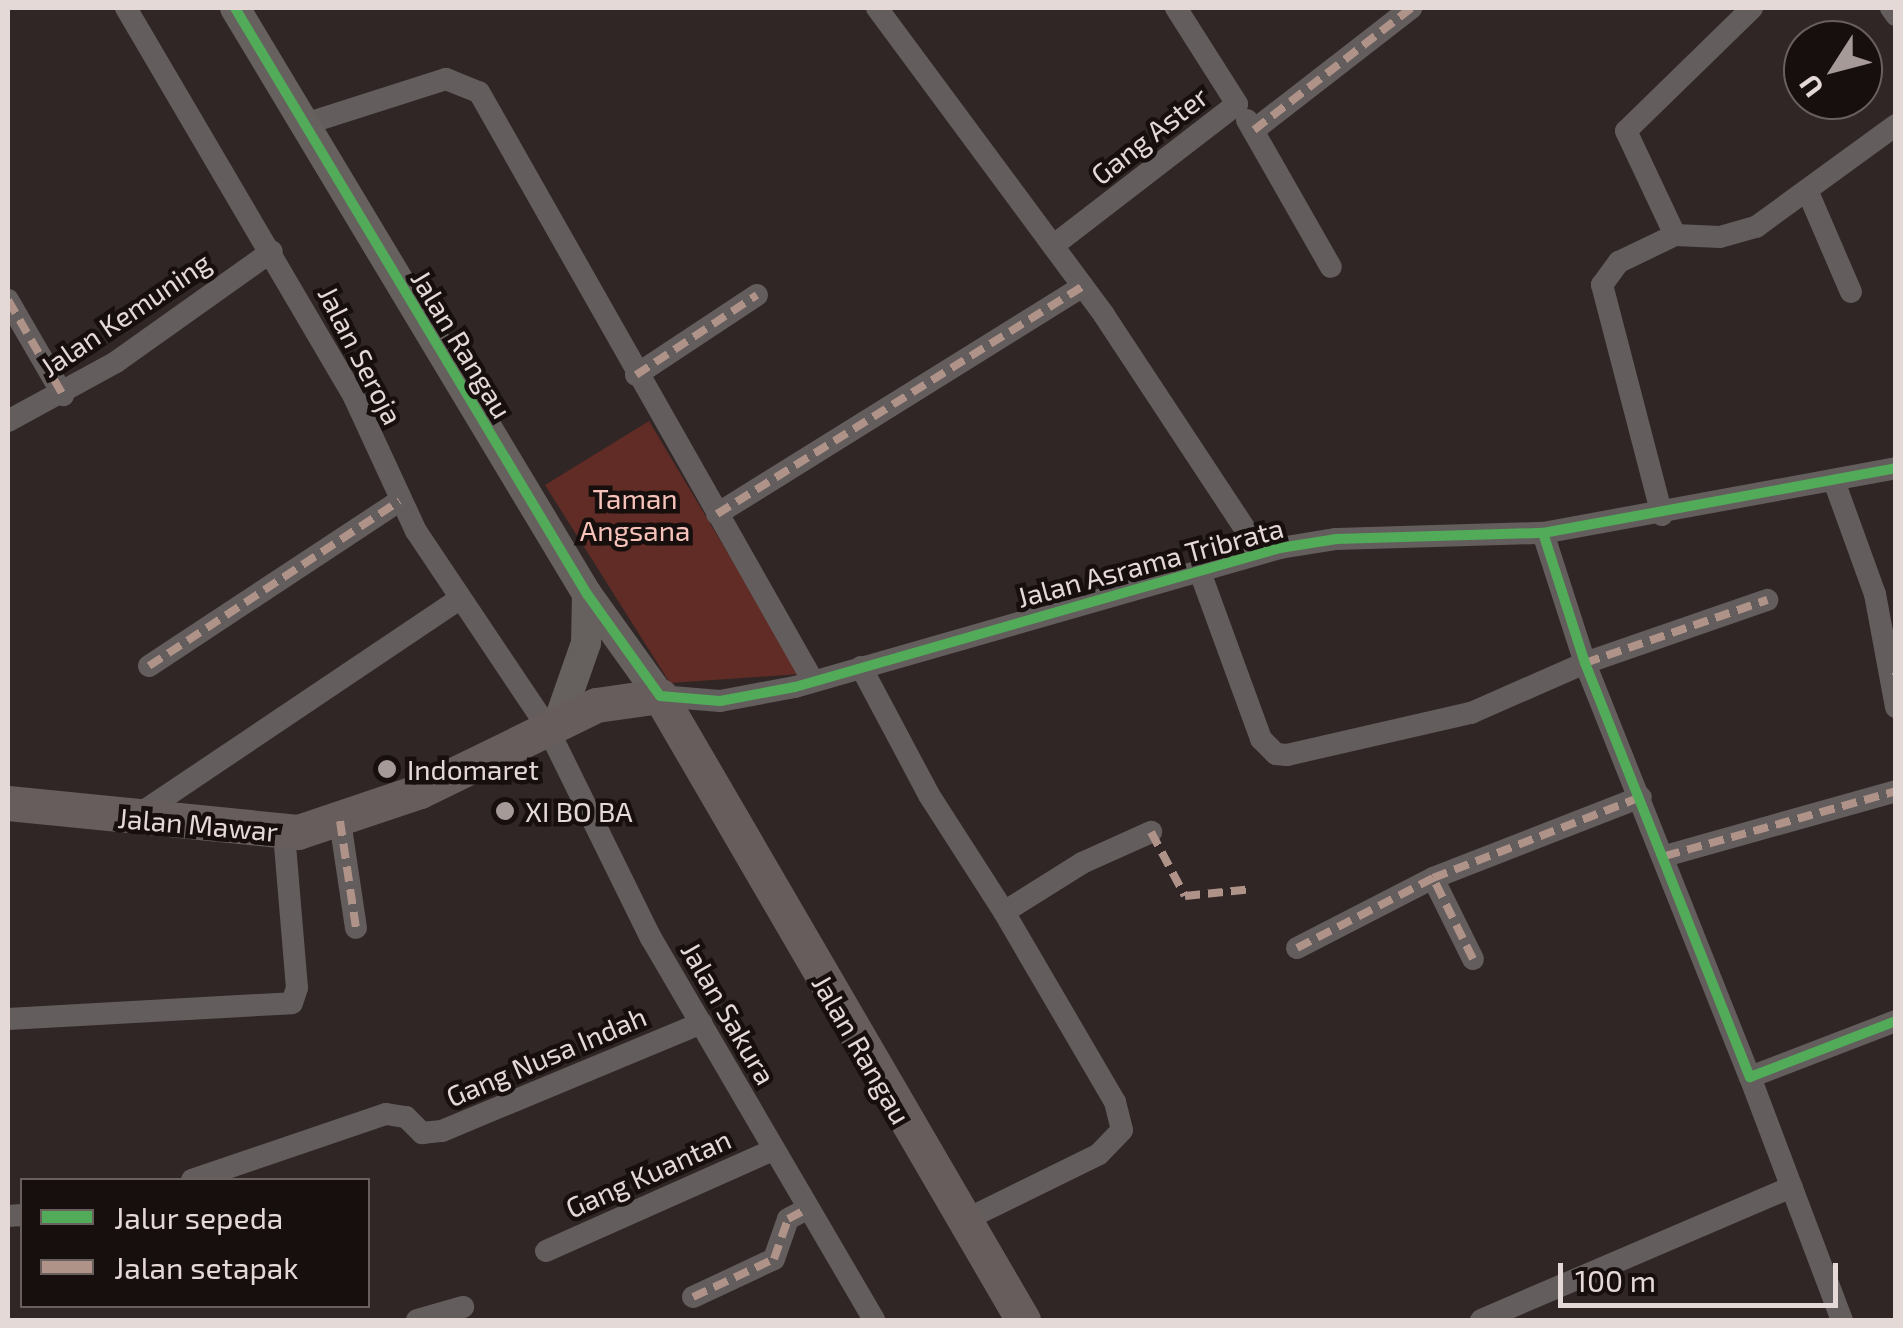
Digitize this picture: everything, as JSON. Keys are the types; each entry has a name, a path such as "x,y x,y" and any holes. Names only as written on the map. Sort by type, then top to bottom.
{"main road":[{"name":"Jalan Mawar","path":"8,803 284,832 340,821 420,791 596,705 684,717"},
{"name":"Jalan Rangau","path":"684,717 961,1222 1023,1320"}],"street":[{"name":"Jalan Seroja","path":"126,8 272,251 354,397 399,500 458,599 561,722"},
{"name":"Jalan Rangau","path":"235,8 302,125 612,632 684,717"},
{"path":"906,8 882,15 1083,286 1262,553"},
{"name":"Gang Aster","path":"1054,246 1237,104 1176,8"},
{"path":"1254,130 1411,8"},
{"path":"1675,235 1626,131 1752,8"},
{"path":"1891,8 1896,15"},
{"path":"302,125 416,86 465,81 493,115 636,375 814,681"},
{"path":"1237,104 1332,268"},
{"path":"1662,515 1602,285 1619,262 1675,235 1738,234 1808,190 1896,125"},
{"path":"1808,190 1852,292"},
{"name":"Jalan Kemuning","path":"8,422 63,395 272,251"},
{"path":"717,514 1083,286"},
{"path":"636,375 757,295"},
{"path":"8,300 63,395"},
{"name":"Jalan Asrama Tribrata","path":"684,717 1262,553 1336,539 1543,534 1662,515 1896,468"},
{"path":"1834,481 1875,594 1894,677 1896,707"},
{"path":"149,666 399,500"},
{"path":"1543,534 1585,663 1665,856 1842,1320"},
{"path":"1200,572 1261,739 1276,754 1471,713 1585,663 1767,600"},
{"path":"561,722 586,643 588,594"},
{"path":"132,819 458,599"},
{"path":"561,722 612,632"},
{"path":"860,667 930,795 1115,1102 1122,1130 1099,1154 961,1222"},
{"name":"Jalan Sakura","path":"561,722 700,1023 874,1320"},
{"path":"1665,856 1896,791"},
{"path":"1297,948 1433,878 1641,797"},
{"path":"340,821 356,928"},
{"path":"8,1019 292,1002 297,988 284,832"},
{"path":"1004,912 1082,863 1151,832"},
{"path":"1433,878 1473,960"},
{"path":"1750,1076 1896,1022"},
{"name":"Gang Nusa Indah","path":"198,1178 386,1114 406,1117 422,1133 442,1131 700,1023"},
{"name":"Gang Kuantan","path":"546,1251 774,1150"},
{"path":"1481,1320 1792,1187"},
{"path":"693,1297 774,1259 788,1219 806,1208"},
{"path":"417,1320 463,1307"}],"green space":[{"name":"Taman Angsana","path":"649,421 800,674 670,683 545,485"}],"marked path":[{"path":"1254,130 1411,8"},
{"path":"717,514 1083,286"},
{"path":"636,375 757,295"},
{"path":"8,300 63,395"},
{"path":"149,666 399,501"},
{"path":"1585,663 1767,600"},
{"path":"1665,856 1896,791"},
{"path":"1473,959 1433,878 1641,797"},
{"path":"340,821 356,928"},
{"path":"1151,832 1185,896 1253,889"},
{"path":"1297,948 1433,878"},
{"path":"693,1297 774,1259 788,1219 807,1209"}],"cycle path":[{"path":"235,8 587,594 660,696 720,701 795,687 1280,548 1336,539 1543,533 1896,468"},
{"path":"1543,533 1585,663 1750,1077 1896,1021"}],"place":[{"name":"Indomaret","path":"387,769"},
{"name":"XI BO BA","path":"505,811"}]}
